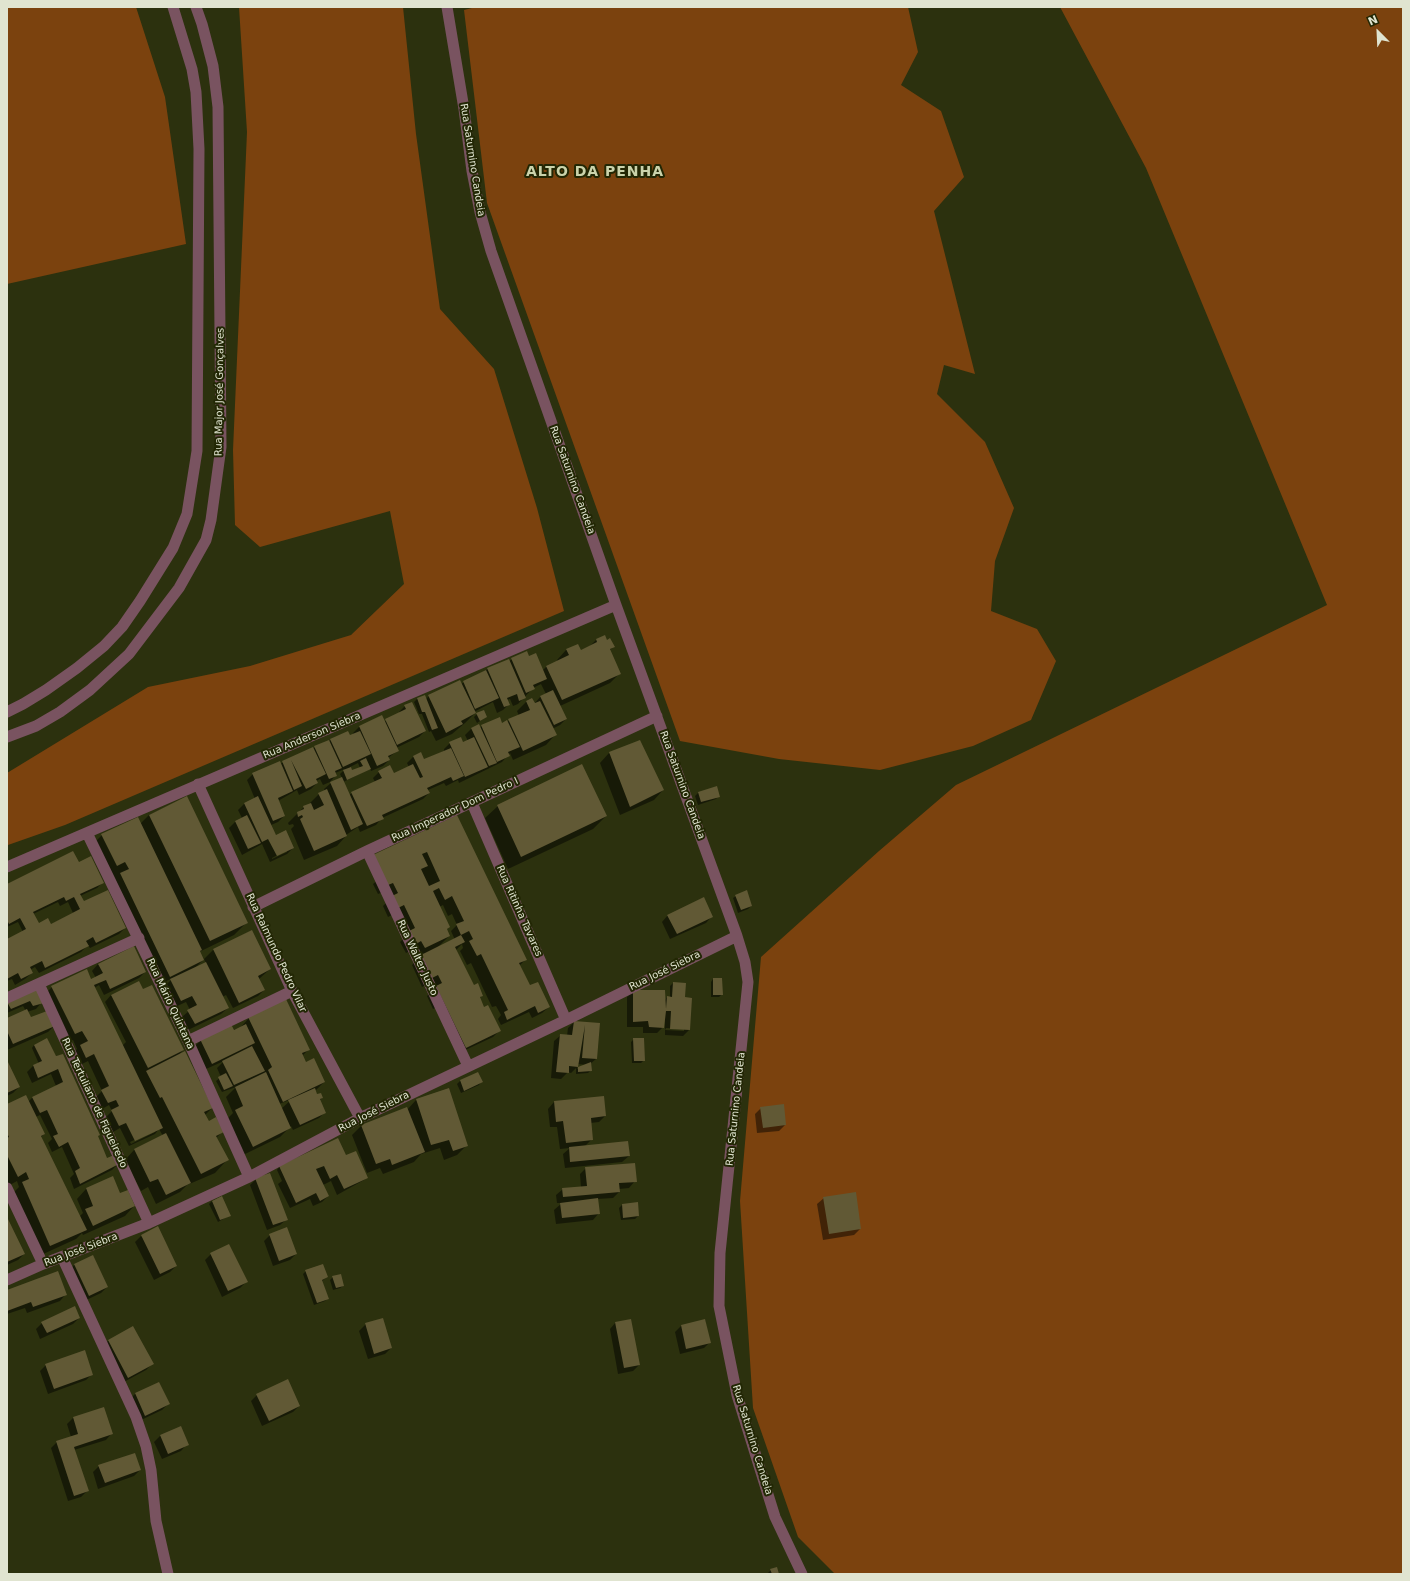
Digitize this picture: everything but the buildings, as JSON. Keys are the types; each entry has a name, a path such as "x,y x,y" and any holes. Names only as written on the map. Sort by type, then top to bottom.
{"street":[{"path":"7,712 46,690 104,646 122,627 173,548 187,514 197,451 198,149 196,92 192,69 173,7"},
{"name":"Rua Major José Gonçalves","path":"7,737 36,726 60,712 90,690 129,654 179,588 206,540 211,520 221,446 218,107 213,66 196,7"},
{"name":"Rua Saturnino Candeia","path":"447,7 464,109 472,170 480,212 491,251 616,605 737,936 745,962 748,982 720,1253 719,1306 738,1396 775,1517 802,1574"},
{"name":"Rua Anderson Siebra","path":"7,866 616,605"},
{"name":"Rua Imperador Dom Pedro I","path":"253,907 366,851 657,716"},
{"name":"Rua Raimundo Pedro Vilar","path":"198,784 292,990 360,1118"},
{"name":"Rua Ritinha Tavares","path":"472,803 566,1020"},
{"name":"Rua Mário Quintana","path":"87,833 188,1041 249,1177"},
{"name":"Rua Walter Justo","path":"366,851 468,1066"},
{"name":"Rua José Siebra","path":"7,1280 43,1264 149,1223 249,1177 360,1118 566,1020 737,936"},
{"path":"7,998 139,938"},
{"name":"Rua Tertuliano de Figueiredo","path":"39,984 149,1223"},
{"path":"188,1041 292,990"},
{"path":"7,1188 43,1264"},
{"path":"62,1257 136,1417 146,1446 151,1470 156,1521 168,1574"}],"shaded area":[{"path":"7,7 136,7 165,97 186,244 7,284"},
{"path":"239,7 403,7 416,134 440,309 494,369 537,508 564,611 65,825 8,845 7,773 148,687 250,666 351,635 404,584 390,511 260,547 235,525 233,450 247,132"},
{"path":"476,7 908,7 918,52 901,85 941,111 964,177 934,211 975,374 944,365 937,394 985,442 1014,508 995,561 991,611 1037,629 1056,661 1031,720 973,746 880,770 779,759 680,741 487,203 464,10"},
{"path":"1060,7 1403,7 1403,1574 835,1574 798,1537 753,1408 740,1201 761,957 879,851 956,785 1327,605 1146,168"}],"district":[{"name":"ALTO DA PENHA","path":"595,172"}]}
